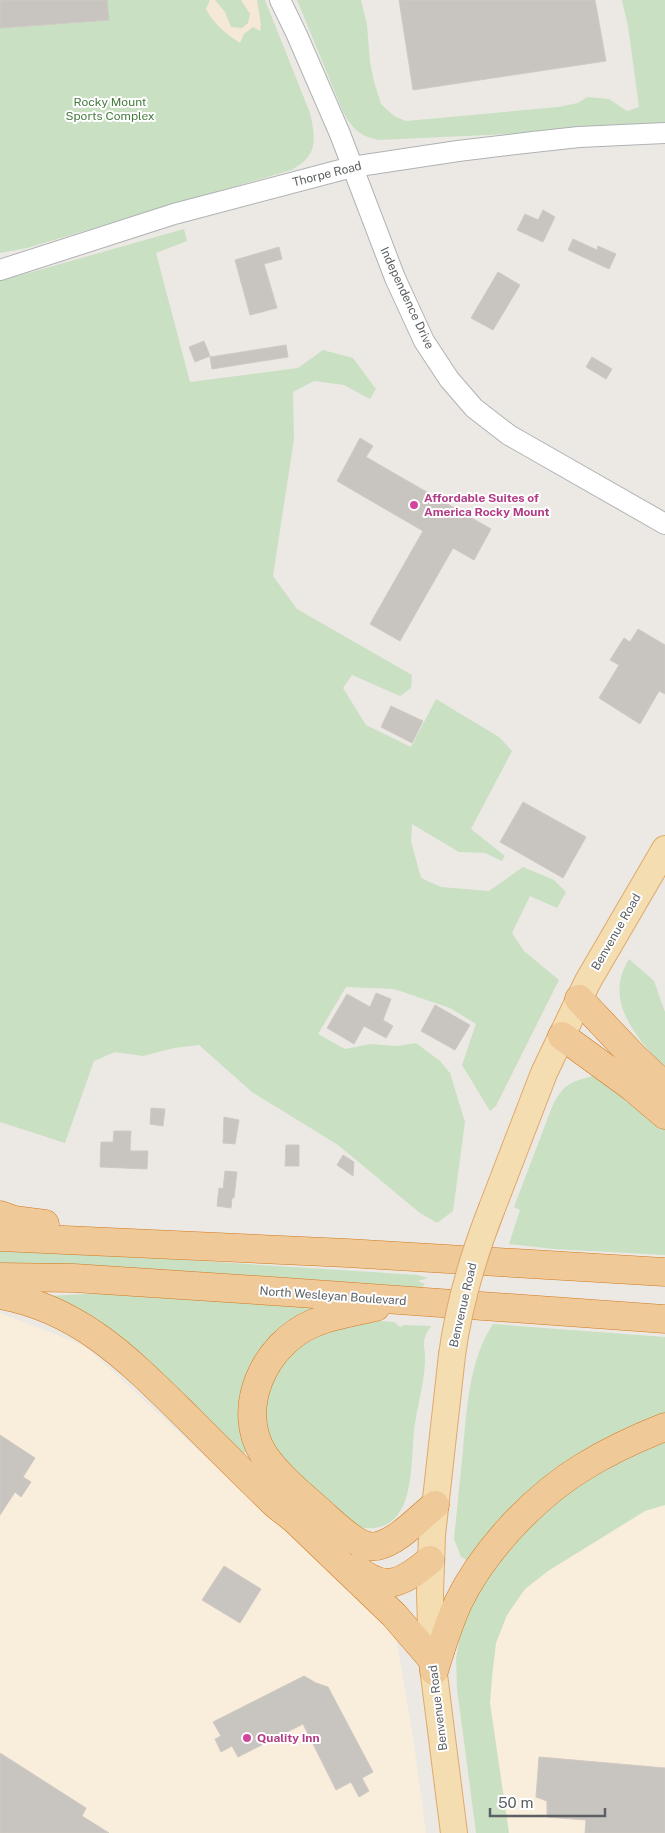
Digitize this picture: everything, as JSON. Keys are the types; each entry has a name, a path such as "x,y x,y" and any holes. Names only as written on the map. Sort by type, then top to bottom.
{"highway":[{"path":"579,999 634,1057 665,1086"},
{"path":"562,1036 632,1087 665,1115"},
{"path":"0,1215 14,1220 80,1228 192,1246"},
{"path":"0,1237 347,1253 665,1271"},
{"name":"North Wesleyan Boulevard","path":"0,1277 74,1278 665,1319"},
{"path":"0,1295 21,1299 53,1310 91,1331 149,1380 275,1504 325,1540 366,1577 382,1583 397,1582 410,1577 430,1560"},
{"path":"402,1301 313,1323 291,1336 271,1356 259,1378 254,1400 253,1422 263,1454 275,1469 343,1532 361,1543 375,1547 393,1540 435,1505"},
{"path":"433,1665 458,1603 473,1576 502,1537 558,1484 583,1467 634,1440 665,1427"},
{"path":"294,1519 394,1615 433,1665"}],"main road":[{"name":"Benvenue Road","path":"454,1833 433,1665 430,1560 457,1318 476,1249 544,1073 588,981 665,849"}],"street":[{"name":"Independence Drive","path":"280,0 340,134 395,278 424,341 449,379 474,408 509,435 665,524"},
{"name":"Thorpe Road","path":"0,270 174,214 352,167 458,151 579,137 665,133"}],"shaded area":[{"path":"0,1313 85,1346 395,1631 426,1833 0,1833"},
{"path":"665,1434 665,1833 476,1833 457,1689 456,1659"}],"green space":[{"name":"Rocky Mount Sports Complex","path":"0,0 265,0 310,113 314,139 310,153 300,165 291,170 27,248 0,253"},
{"path":"297,0 361,0 367,25 370,62 381,104 394,116 406,121 558,107 578,103 587,97 609,99 627,111 639,107 628,26 622,0 665,0 665,127 378,140 371,138 357,130 343,112"},
{"path":"184,229 187,241 156,253 190,382 298,368 323,350 353,358 376,389 370,399 344,385 314,381 293,392 294,439 273,576 297,609 412,675 411,688 400,696 352,675 343,688 366,725 411,747 436,699 499,737 512,751 471,829 505,856 502,861 485,853 459,852 412,824 411,841 421,878 441,887 489,891 523,867 554,880 566,892 557,908 530,896 512,933 524,951 559,980 496,1106 490,1111 462,1065 476,1024 450,1008 394,989 346,987 318,1034 345,1049 370,1044 397,1046 416,1043 440,1061 450,1073 465,1122 453,1211 437,1223 420,1213 338,1145 252,1092 199,1045 174,1048 143,1056 115,1052 94,1061 65,1143 0,1122 0,281"},
{"path":"629,959 654,981 665,1012 665,1070 635,1032 621,1005 619,990 622,975"},
{"path":"593,1076 607,1078 665,1125 665,1255 553,1249 509,1244 520,1210 514,1207 552,1107 563,1089 578,1080"},
{"path":"0,1248 418,1275 428,1278 418,1281 425,1284 420,1289 0,1266"},
{"path":"104,1293 337,1305 289,1324 250,1448 239,1457 47,1296"},
{"path":"394,1322 400,1327 404,1325 431,1326 424,1341 425,1356 422,1388 414,1430 412,1466 405,1501 398,1515 387,1524 371,1528 349,1525 277,1457 268,1440 264,1414 266,1392 273,1373 285,1357 319,1335 360,1323"},
{"path":"493,1324 665,1337 665,1421 469,1561 461,1557 454,1539 466,1418 474,1369 485,1338"},
{"path":"665,1434 665,1505 645,1511 548,1571 525,1589 507,1615 496,1643 490,1703 509,1833 476,1833 457,1689 456,1659 461,1631 482,1578 553,1497"}],"sand":[{"path":"210,0 215,0 225,12 231,27 242,28 248,23 250,14 241,0 257,0 261,25 260,31 253,27 244,34 240,43 221,28 209,14 206,9"}],"building":[{"path":"0,0 107,0 109,20 0,28"},
{"path":"399,0 595,0 606,61 413,90"},
{"path":"543,210 555,217 543,242 517,230 525,214 538,220"},
{"path":"573,239 597,250 598,246 616,254 609,269 568,250"},
{"path":"279,247 282,259 264,264 277,308 250,315 235,260"},
{"path":"498,272 520,285 493,330 471,318"},
{"path":"204,341 210,356 195,362 189,347"},
{"path":"286,345 288,357 212,369 210,357"},
{"path":"592,357 612,369 606,379 586,367"},
{"name":"Affordable Suites of America Rocky Mount","path":"360,438 373,446 366,457 491,529 474,560 453,548 400,641 370,624 423,531 337,481"},
{"path":"638,629 665,645 665,694 659,691 640,724 599,698 619,665 610,660 624,638 630,642"},
{"path":"391,706 423,721 412,743 381,727"},
{"path":"523,802 586,837 563,878 500,842"},
{"path":"376,993 391,999 383,1020 393,1026 386,1038 364,1026 354,1044 327,1028 347,994 370,1007"},
{"path":"435,1005 470,1025 455,1050 421,1031"},
{"path":"151,1108 165,1109 163,1126 150,1124"},
{"path":"224,1117 239,1120 235,1144 223,1143"},
{"path":"114,1131 131,1131 130,1151 148,1151 147,1169 100,1167 101,1142 113,1142"},
{"path":"286,1145 299,1145 299,1166 285,1166"},
{"path":"343,1155 354,1162 353,1176 337,1165"},
{"path":"225,1171 237,1172 231,1208 217,1206 219,1188 223,1189"},
{"path":"0,1435 35,1458 23,1477 31,1482 21,1497 15,1492 0,1515"},
{"path":"224,1566 261,1589 240,1623 202,1600"},
{"name":"Quality Inn","path":"304,1676 328,1687 373,1772 362,1778 369,1791 359,1797 351,1782 336,1790 303,1724 238,1757 232,1746 221,1752 215,1739 221,1736 213,1722"},
{"path":"0,1753 86,1808 82,1816 109,1833 0,1833"},
{"path":"539,1757 665,1768 665,1833 585,1833 586,1820 547,1817 547,1801 536,1797"}],"place":[{"name":"Affordable Suites of America Rocky Mount","path":"414,505"},
{"name":"Quality Inn","path":"247,1738"}]}
